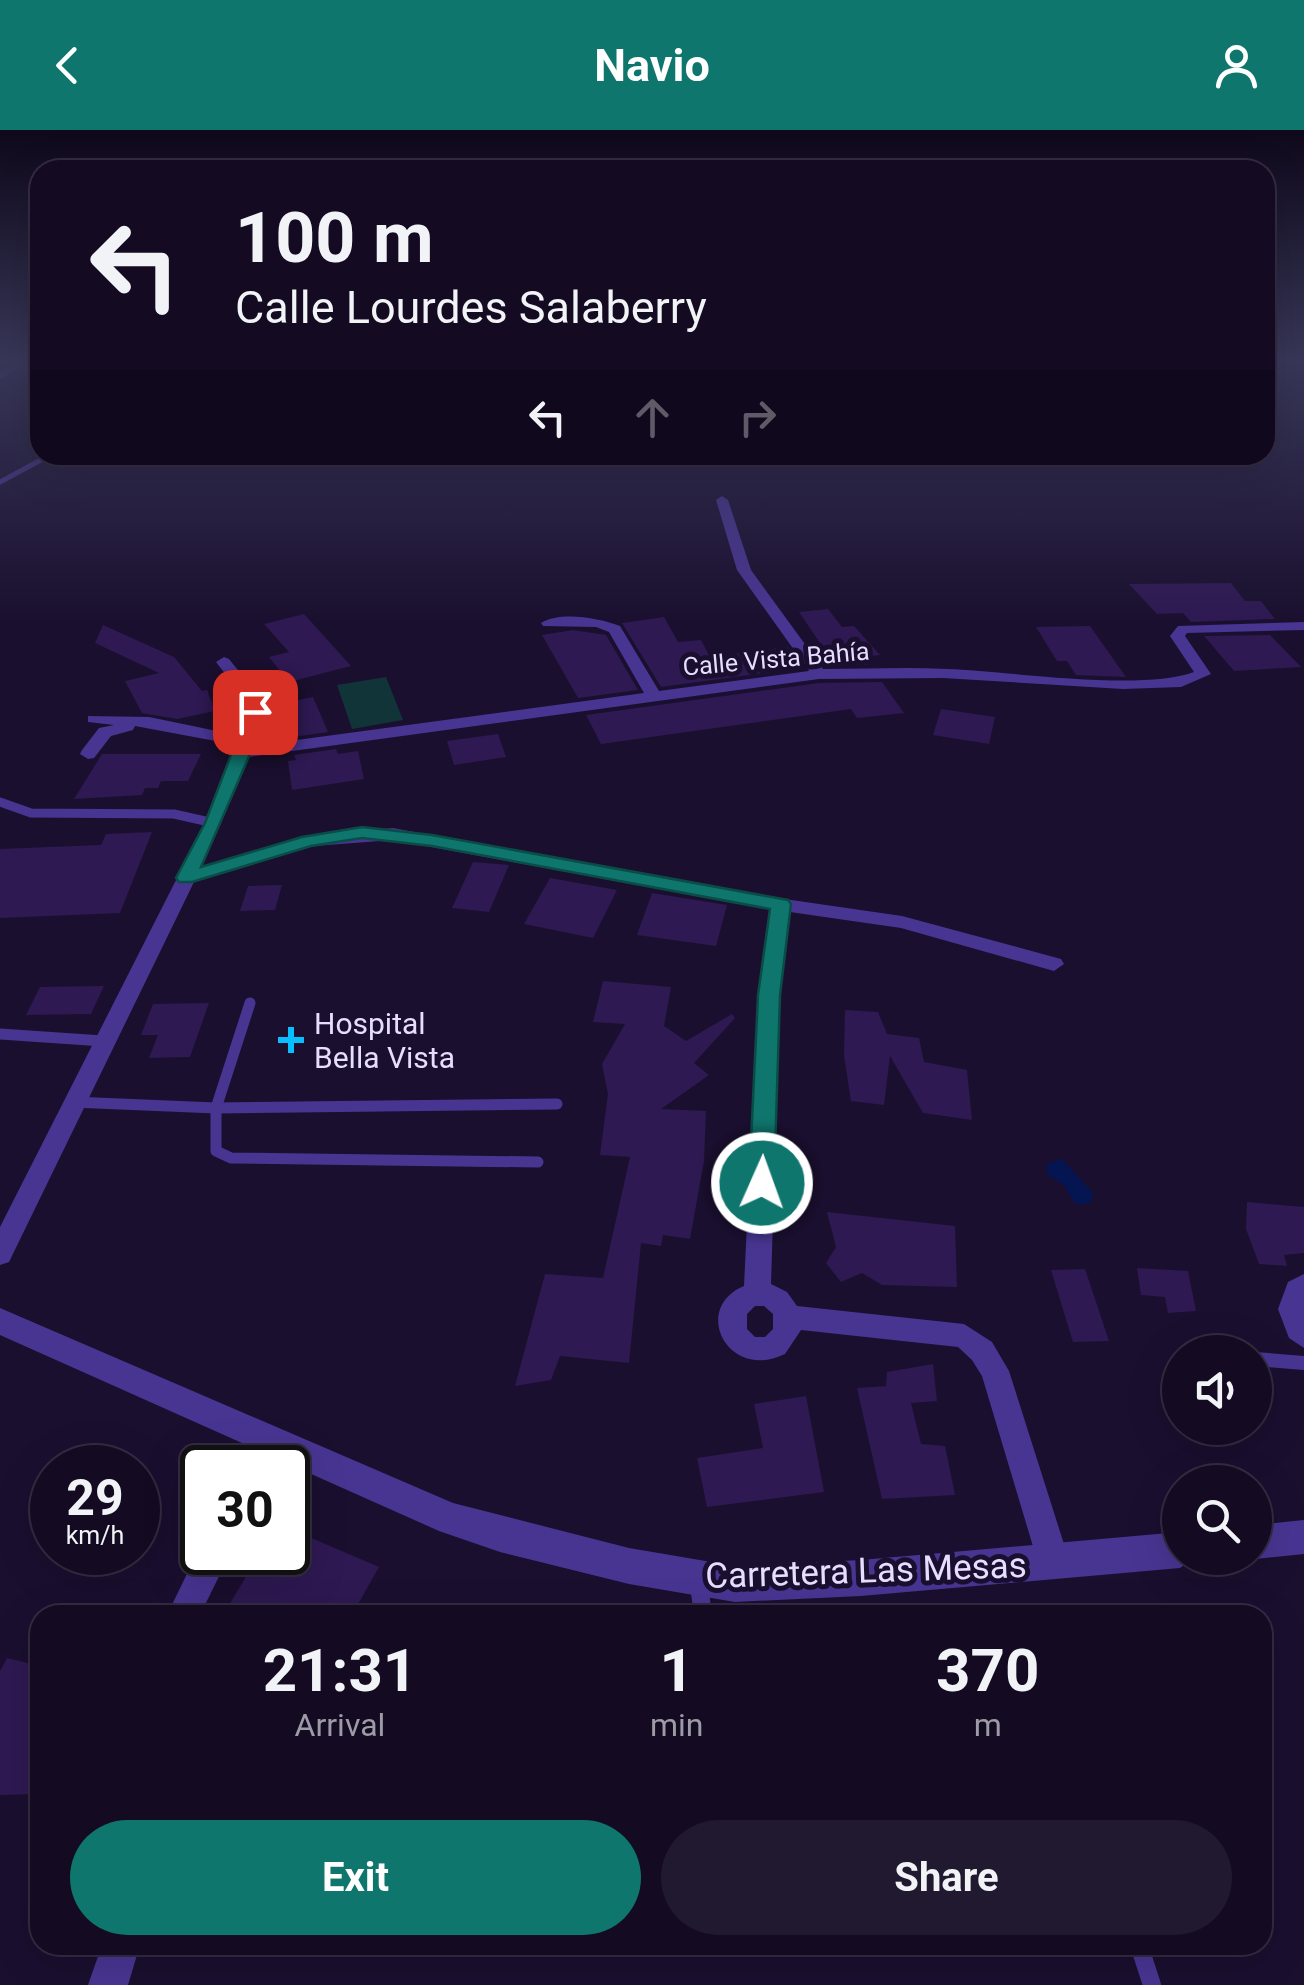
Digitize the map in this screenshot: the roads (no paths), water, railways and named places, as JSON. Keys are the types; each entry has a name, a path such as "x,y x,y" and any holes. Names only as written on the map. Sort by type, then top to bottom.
{"street":[{"path":"722,500 744,570 819,674"},
{"path":"548,623 598,624 615,629 654,696"},
{"name":"Calle Vista Bahía","path":"94,719 149,722 243,748 819,674 943,673 1122,684 1181,682 1203,674 1177,636 1183,629 1304,626"},
{"path":"0,1254 72,1102 214,823 254,724 251,697 224,662"},
{"path":"88,754 105,732 149,722"},
{"path":"186,878 309,841 362,832 432,840 716,896 936,929 1054,964"},
{"path":"758,1295 769,995 781,904"},
{"path":"1304,1285 1293,1294 1290,1306 1292,1319 1304,1336"},
{"path":"758,1295 781,1304 791,1327 781,1342 761,1348 734,1335 730,1317 739,1302 758,1295"},
{"path":"790,1318 964,1336 982,1351 995,1370 1054,1562"},
{"name":"Carretera Las Mesas","path":"0,1321 247,1445"},
{"name":"Carretera Las Mesas","path":"310,1470 500,1536 699,1581 735,1584 844,1579 1162,1552"},
{"path":"1272,1541 1304,1538"},
{"path":"187,1605 204,1575"},
{"path":"108,1985 118,1955"}],"lane":[{"path":"0,482 31,465"},
{"path":"0,802 31,813 174,814 214,823"},
{"path":"250,1003 216,1108 216,1152 230,1158 538,1162"},
{"path":"0,1034 103,1040"},
{"path":"72,1102 216,1108 557,1104"},
{"path":"1272,1361 1304,1363"},
{"path":"699,1581 702,1605"},
{"path":"1142,1955 1152,1985"}],"place":[{"name":"Hospital Bella Vista","path":"291,1040"}]}
